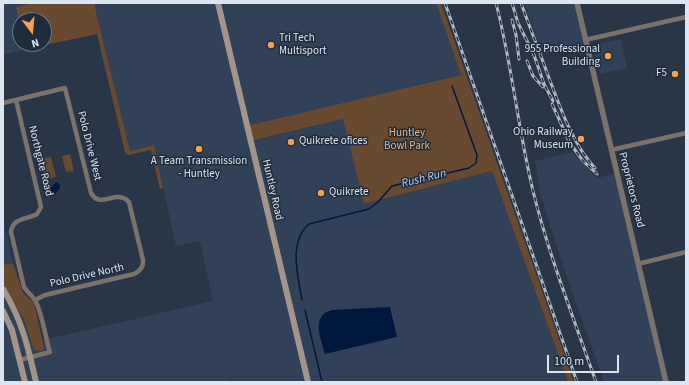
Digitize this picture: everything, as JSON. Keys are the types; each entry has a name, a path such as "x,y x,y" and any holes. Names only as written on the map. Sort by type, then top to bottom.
{"main road":[{"name":"Huntley Road","path":"218,3 308,382"},
{"path":"3,289 19,319 36,382"},
{"path":"3,311 12,330 25,382"}],"street":[{"name":"Proprietors Road","path":"577,3 666,382"},
{"path":"585,40 686,16"},
{"name":"Polo Drive West","path":"16,100 66,88 91,193 98,200 120,197 125,198 129,202 144,264 142,269"},
{"path":"3,103 16,100"},
{"name":"Northgate Road","path":"16,100 41,207 37,214 16,222 12,226 12,232 24,287 35,300 50,352 20,360"},
{"path":"611,150 686,133"},
{"path":"638,264 686,252"},
{"name":"Polo Drive North","path":"35,300 45,295 134,274 142,269"}],"shaded area":[{"path":"3,3 32,3 16,7 17,12 12,12 12,52 14,52 3,55"},
{"path":"94,3 436,3 461,75 247,126 251,141 343,119 365,204 492,171 568,382 232,382 229,369 231,382 3,382 3,283 27,327 44,347 43,340 213,301 200,241 176,246 154,145 130,151"},
{"path":"525,3 577,3 587,45 542,55"},
{"name":"955 Professional Building","path":"621,39 627,68 600,74 593,45"},
{"path":"572,152 597,178 617,173 666,382 604,382 568,280 540,194 535,161"},
{"path":"3,219 13,263 3,265"}],"green space":[{"path":"32,3 94,3 130,151 154,145 163,188 160,189 151,150 128,155 125,152 97,34 52,44 52,12 17,12 16,7"},
{"name":"Huntley Bowl Park","path":"436,3 441,3 574,382 568,382 492,171 364,204 343,119 250,141 246,126 461,75"},
{"path":"70,154 74,171 66,172 62,156"},
{"path":"51,157 56,177 45,180 40,159"},
{"path":"13,263 23,293 34,303 44,347 42,351 35,350 33,347 24,320 3,283 3,265"}],"water":[{"path":"57,182 60,187 53,196 49,191"},
{"path":"390,307 397,337 325,354 320,335 319,322 325,313 332,310"}],"waterway":[{"name":"Rush Run","path":"302,300 296,260 298,240 309,224 369,209 378,202 392,186 469,168 476,163 477,155 452,86"},
{"name":"Rush Run","path":"305,310 322,382"}],"railway":[{"path":"445,3 577,382"},
{"path":"496,3 502,26 523,144 539,215 562,287 596,382"},
{"path":"512,3 518,23 534,55 544,84 553,101"},
{"path":"521,3 568,125 580,148 595,168"},
{"path":"512,20 516,35 519,59"},
{"path":"527,61 533,76 543,87"},
{"path":"552,104 570,143 583,161 597,174"}],"place":[{"name":"Tri Tech Multisport","path":"271,45"},
{"name":"955 Professional Building","path":"608,56"},
{"name":"F5","path":"675,74"},
{"name":"Ohio Railway Museum","path":"581,139"},
{"name":"Quikrete ofices","path":"291,142"},
{"name":"A Team Transmission - Huntley","path":"199,149"},
{"name":"Quikrete","path":"321,193"}]}
